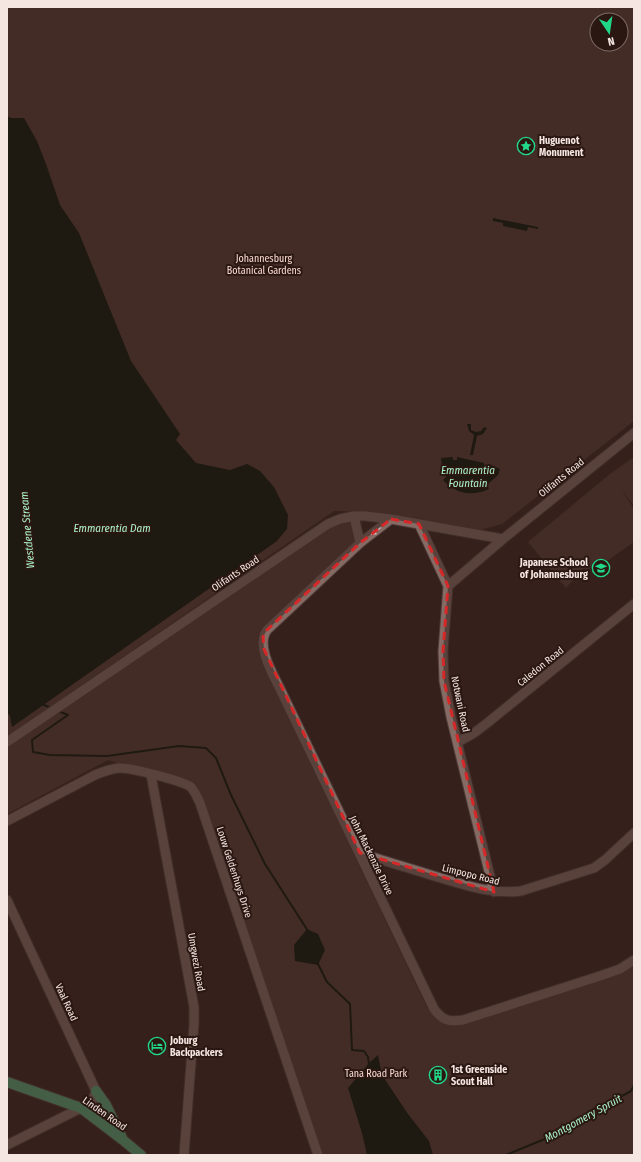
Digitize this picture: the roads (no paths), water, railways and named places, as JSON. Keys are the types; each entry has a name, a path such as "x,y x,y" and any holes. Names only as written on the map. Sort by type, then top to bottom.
{"main road":[{"name":"Linden Road","path":"7,1082 81,1108 141,1155"},
{"path":"96,1091 106,1105 123,1140"}],"street":[{"name":"Olifants Road","path":"448,586 503,539 634,433"},
{"name":"Olifants Road","path":"8,741 319,529 340,519 354,516 391,519 503,539"},
{"path":"354,516 360,542"},
{"name":"John Mackenzie Drive","path":"391,519 360,542 267,630 263,637 263,641 270,668 360,853 430,1003 444,1019 456,1021 483,1014 615,971 634,960"},
{"path":"419,524 448,586"},
{"name":"Notwani Road","path":"448,586 442,651 443,666 451,717 494,892"},
{"name":"Caledon Road","path":"458,742 478,730 634,604"},
{"name":"Louw Geldenhuys Drive","path":"7,821 95,775 120,768 186,784 194,791 198,798 318,1155"},
{"name":"Umgwezi Road","path":"151,775 194,1007 184,1155"},
{"name":"Limpopo Road","path":"360,853 465,885 502,893 521,891 594,868 605,860 634,833"},
{"name":"Vaal Road","path":"7,900 96,1091"},
{"path":"7,1145 91,1102 96,1091"}],"water":[{"name":"Emmarentia Dam","path":"7,116 11,118 24,118 37,141 60,205 79,233 131,361 180,434 176,440 196,463 230,470 247,464 260,471 274,487 288,515 287,529 277,541 12,727 10,716 7,712"},
{"path":"493,218 538,227 538,229 528,227 527,231 503,226 503,223 493,221"},
{"path":"467,424 471,424 471,430 476,432 481,431 484,427 487,428 483,434 477,436 473,455 470,455 474,435 469,431"},
{"name":"Emmarentia Fountain","path":"453,457 453,460 457,460 457,457 484,463 484,465 488,466 489,464 500,469 498,475 487,485 489,489 476,493 464,493 448,485 443,480 446,477 442,468 441,458"},
{"path":"307,929 318,934 325,950 318,965 295,961 294,945"},
{"path":"378,1055 382,1075 408,1114 429,1141 433,1155 367,1155 348,1088 369,1063"}],"waterway":[{"name":"Westdene Stream","path":"42,704 51,708"},
{"path":"58,711 68,715 32,740 33,752 50,755 107,756 179,746 206,748 216,758 231,795 265,864 308,931"},
{"path":"317,962 327,982 350,1004 352,1050 364,1051 368,1057 369,1064"},
{"name":"Montgomery Spruit","path":"506,1155 557,1134 576,1121 631,1091 634,1085"}],"place":[{"name":"Huguenot Monument","path":"526,146"},
{"name":"Japanese School of Johannesburg","path":"601,568"},
{"name":"Joburg Backpackers","path":"157,1046"},
{"name":"1st Greenside Scout Hall","path":"438,1075"}],"park label":[{"name":"Johannesburg Botanical Gardens","path":"264,264"},
{"name":"Tana Road Park","path":"376,1073"}]}
